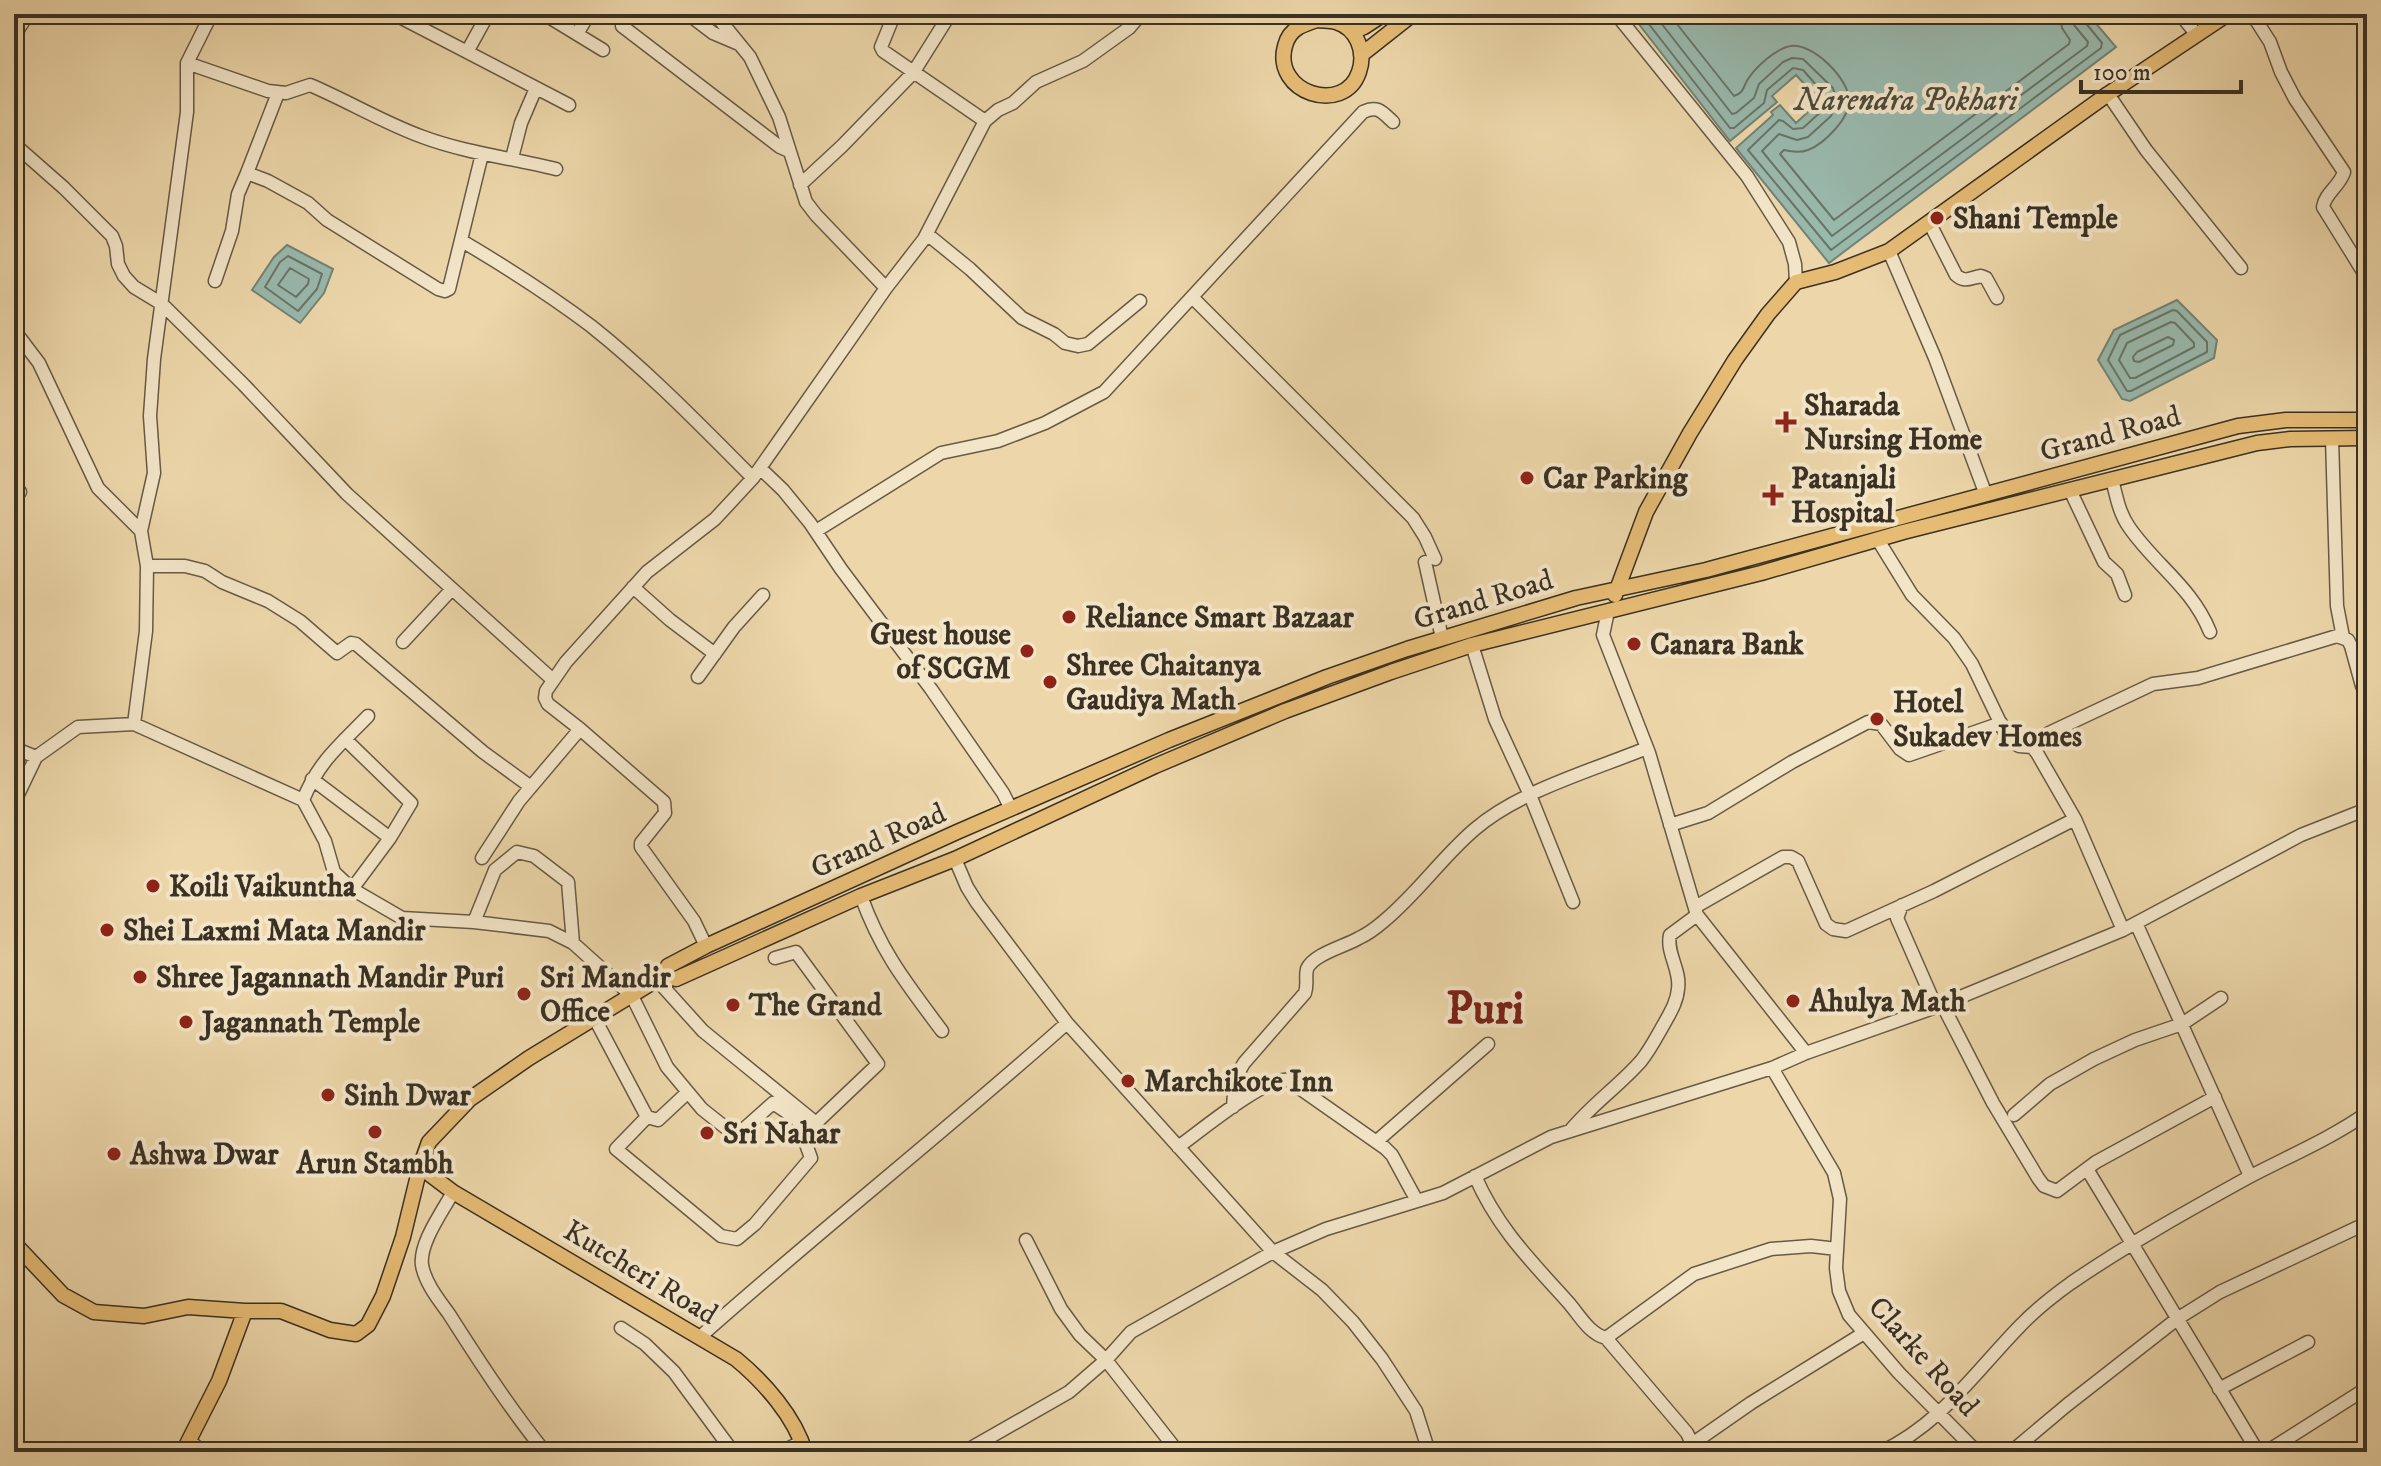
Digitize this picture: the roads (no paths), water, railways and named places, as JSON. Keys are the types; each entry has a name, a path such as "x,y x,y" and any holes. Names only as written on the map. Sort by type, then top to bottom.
{"main road":[{"path":"1352,32 1384,14"},
{"path":"1361,55 1413,14"},
{"path":"1608,611 1646,512 1690,433 1735,360 1796,282 1835,272 1889,251 2108,94 2228,14"},
{"path":"1317,20 1336,22 1352,32 1361,47 1361,55 1358,77 1346,89 1334,94 1310,93 1299,88 1287,76 1282,55 1287,39 1296,28 1317,20"},
{"name":"Grand Road","path":"245,1311 281,1311 330,1330 356,1334 368,1325 383,1296 429,1142 470,1099 529,1058 660,978 668,966 706,946 1169,740 1327,677 1576,598 1706,570 2246,425 2286,420 2367,420"},
{"name":"Grand Road","path":"660,978 676,979 861,896 955,859 1155,766 1285,711 1472,645 2257,443 2290,439 2367,438"},
{"path":"948,836 955,859"},
{"name":"Kutcheri Road","path":"420,1167 453,1192 736,1359 756,1375 775,1397 804,1447"},
{"path":"14,1243 63,1295 94,1312 144,1316 188,1307 245,1311 219,1381 186,1446"}],"street":[{"path":"14,36 28,14"},
{"path":"134,724 146,631 147,566 141,531 154,473 150,416 154,359 187,112 187,63 207,23 204,14"},
{"path":"394,14 569,105"},
{"path":"467,52 488,14"},
{"path":"544,14 603,50"},
{"path":"577,34 589,14"},
{"path":"688,14 713,33 739,44"},
{"path":"716,14 750,57 779,117 806,202 886,288"},
{"path":"889,14 892,20 881,47 891,58 985,121"},
{"path":"800,185 913,73 950,14"},
{"path":"706,946 694,921 641,847 665,813 664,802 548,704 546,691 566,662 647,572 715,519 756,473 927,234 985,121 1013,103 1036,82 1083,61 1129,28 1141,14"},
{"path":"1616,14 1747,176 1789,242 1796,282"},
{"path":"2180,14 2197,35"},
{"path":"2252,14 2270,42 2295,99 2344,172 2325,199 2323,207 2367,278"},
{"path":"622,26 789,151"},
{"path":"187,63 278,93 310,85 424,138 556,169"},
{"path":"512,158 521,123 536,88"},
{"path":"215,281 232,231 238,194 278,93"},
{"path":"2108,94 2146,150 2241,268"},
{"path":"816,531 941,453 998,441 1045,423 1104,392 1363,112 1378,109 1393,122"},
{"path":"14,144 112,236 118,264 134,287 162,304 347,494 553,680"},
{"path":"247,173 308,203 327,220 445,291 449,289 462,241 482,154"},
{"path":"1929,222 1956,275 1962,280 1981,276 1986,278 1997,298"},
{"path":"927,234 1022,318 1065,343 1078,346 1088,344 1140,301"},
{"path":"462,241 591,326 692,418 795,504 939,701 1011,809"},
{"path":"1889,251 1935,358 1986,495"},
{"path":"1192,297 1413,518 1425,537 1442,638"},
{"path":"14,330 39,363 98,488 141,531"},
{"path":"2332,438 2337,606 2343,637 2351,646 2367,696"},
{"path":"2112,479 2128,526 2194,599 2210,632"},
{"path":"2070,490 2104,562 2117,574 2125,595"},
{"path":"1878,540 1912,595 1954,638 1972,664 2013,744 2032,747 2049,733 2153,684 2198,678 2337,636 2343,637"},
{"path":"147,566 185,566 205,571 289,614 337,653 351,643 356,644 483,752 531,787"},
{"path":"633,587 715,654"},
{"path":"403,642 452,589"},
{"path":"698,677 734,627 763,595"},
{"path":"1608,611 1603,635 1647,748 1696,911 1806,1053"},
{"path":"1472,645 1495,719 1573,902"},
{"path":"303,800 323,762 368,716"},
{"path":"1670,825 1708,813 1792,762 1868,722 1881,724 1900,749 1909,755 2001,723"},
{"path":"14,803 36,757 78,727 134,724 303,800 325,841 334,872 352,889 402,918 549,931 573,943 632,996 667,1067 702,1109 736,1136 773,1103 797,1119 811,1158 755,1224 737,1239 721,1236 616,1149 647,1117"},
{"path":"482,858 531,787 580,729"},
{"path":"345,739 411,803 390,838 352,889"},
{"path":"2032,747 2075,819 2123,930"},
{"path":"14,748 36,757"},
{"path":"1233,1107 1238,1073 1305,993 1308,984 1306,971 1314,959 1373,930 1426,881 1474,830 1505,808 1647,748"},
{"path":"312,779 390,838"},
{"path":"964,1452 1069,1392 1106,1360 1131,1332 1273,1252 1326,1229 1443,1193 1551,1137 1772,1068 1939,1006 2123,930 2301,835 2367,809"},
{"path":"1570,1131 1643,1058 1658,1036 1676,1000 1679,986 1668,942 1670,935 1696,911 1783,857 1798,861 1826,924 1833,929 1846,931 2075,819"},
{"path":"474,922 495,870 517,852 534,856 568,882 573,943"},
{"path":"955,859 977,903 1067,1023 1273,1252 1322,1290 1353,1322 1416,1411 1429,1452"},
{"path":"861,896 887,956 942,1031"},
{"path":"1902,905 1897,918 1939,1006 2044,1186 2057,1191 2131,1142 2215,1097"},
{"path":"2136,923 2250,1176"},
{"path":"660,978 703,1031 816,1123 878,1064 796,952 775,958"},
{"path":"2014,1115 2050,1084 2094,1059 2135,1040 2182,1024 2221,998"},
{"path":"595,1019 647,1117 658,1120 688,1092"},
{"path":"700,1337 1067,1023"},
{"path":"1377,1141 1488,1044"},
{"name":"Clarke Road","path":"1772,1068 1834,1173 1840,1199 1836,1268 1839,1291 1849,1315 1899,1373 1977,1452"},
{"path":"1178,1147 1272,1082 1288,1080 1377,1141 1392,1155 1417,1201"},
{"path":"1881,1452 1916,1434 1939,1414 2038,1309 2072,1283 2131,1244 2250,1176 2344,1129 2367,1113"},
{"path":"2087,1169 2258,1452"},
{"path":"1475,1176 1500,1225 1596,1335 1606,1338 1687,1433 1694,1448 1751,1403 1864,1333"},
{"path":"453,1192 429,1236 423,1254 422,1265 427,1280 500,1392 545,1452"},
{"path":"2011,1452 2177,1319 2220,1292 2367,1223"},
{"path":"1026,1240 1061,1309 1080,1335 1106,1360 1178,1452"},
{"path":"1606,1338 1694,1274 1771,1249 1811,1246 1837,1249"},
{"path":"621,1328 645,1344 674,1372 733,1452"},
{"path":"2219,1389 2308,1342"},
{"path":"2266,1452 2367,1388"},
{"path":"186,1446 204,1452"},
{"path":"780,1452 804,1447"}],"water":[{"name":"Narendra Pokhari","path":"1631,14 2088,14 2116,47 1829,263 1736,148 1780,105 1796,123 1820,101 1796,75 1772,96 1777,102 1730,141"},
{"path":"287,245 333,269 324,293 300,323 252,290 274,257"},
{"path":"2177,300 2217,340 2214,358 2130,401 2122,399 2098,360 2114,330"}],"place":[{"name":"Shani Temple","path":"1937,218"},
{"name":"Sharada Nursing Home","path":"1786,422"},
{"name":"Car Parking","path":"1527,478"},
{"name":"Patanjali Hospital","path":"1773,495"},
{"name":"Reliance Smart Bazaar","path":"1069,617"},
{"name":"Canara Bank","path":"1634,644"},
{"name":"Guest house of SCGM","path":"1027,651"},
{"name":"Shree Chaitanya Gaudiya Math","path":"1050,682"},
{"name":"Hotel Sukadev Homes","path":"1877,719"},
{"name":"Koili Vaikuntha","path":"153,886"},
{"name":"Shei Laxmi Mata Mandir","path":"107,930"},
{"name":"Shree Jagannath Mandir Puri","path":"140,977"},
{"name":"Sri Mandir Office","path":"524,994"},
{"name":"Ahulya Math","path":"1793,1001"},
{"name":"The Grand","path":"733,1005"},
{"name":"Jagannath Temple","path":"186,1022"},
{"name":"Marchikote Inn","path":"1128,1081"},
{"name":"Sinh Dwar","path":"328,1095"},
{"name":"Arun Stambh","path":"375,1132"},
{"name":"Sri Nahar","path":"707,1133"},
{"name":"Ashwa Dwar","path":"114,1154"}],"district":[{"name":"Puri","path":"1485,1007"}]}
